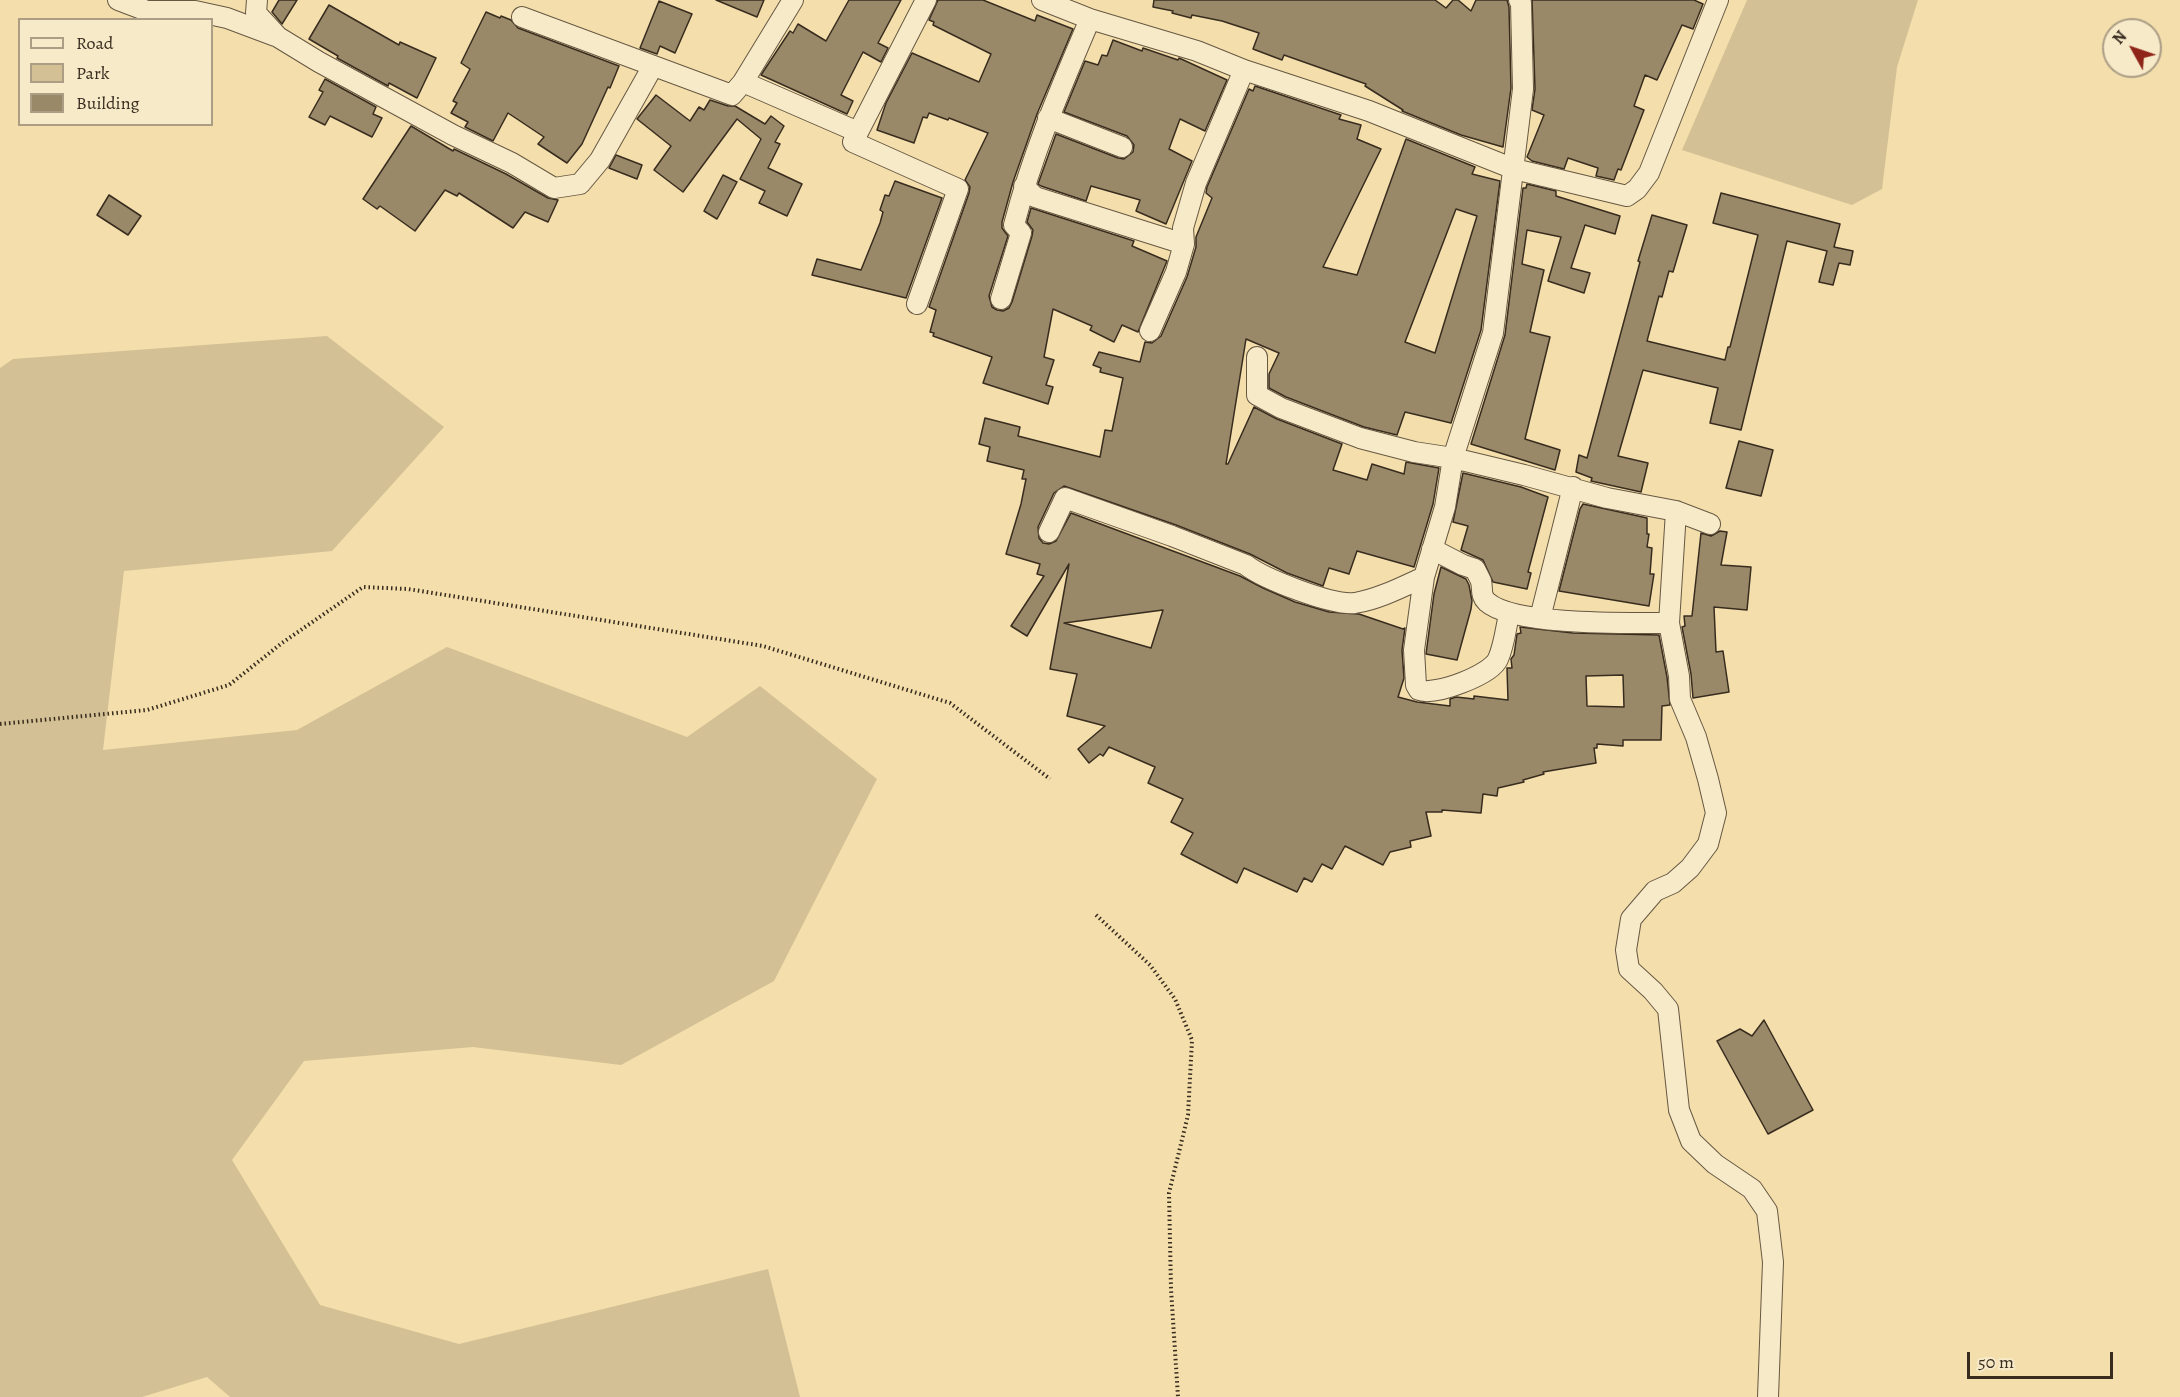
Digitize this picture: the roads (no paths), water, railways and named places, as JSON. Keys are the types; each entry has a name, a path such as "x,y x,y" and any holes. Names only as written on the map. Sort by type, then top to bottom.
{"street":[{"path":"118,0 147,11 195,11 217,16 278,37 442,130 512,162 554,188 580,184 600,160 653,66"},
{"path":"257,0 256,13 278,37"},
{"path":"522,17 732,95 743,82 793,0"},
{"path":"917,304 958,189 853,142 926,0"},
{"path":"1042,0 1090,19 1197,51 1244,70 1369,111 1514,169 1627,196 1637,189 1649,173 1718,0"},
{"path":"1509,614 1498,660 1489,670 1452,686 1425,692 1419,690 1416,685 1414,650 1424,577 1445,507 1453,458 1493,333 1524,89 1521,1"},
{"path":"1001,299 1021,233 1014,225 1024,186 1048,118 1090,19"},
{"path":"1150,332 1176,272 1184,244 1183,228 1196,183 1244,70"},
{"path":"743,82 858,132"},
{"path":"1048,118 1122,147"},
{"path":"1024,186 1035,197 1184,244"},
{"path":"1257,357 1257,395 1281,408 1360,438 1573,487 1607,498 1676,511 1710,524"},
{"path":"1540,618 1573,487"},
{"path":"1050,532 1065,498 1172,536 1300,591 1332,599 1352,603 1374,598 1424,577"},
{"path":"1676,511 1669,623 1679,676 1680,699 1696,737 1716,813 1708,844 1690,868 1673,883 1654,891 1631,919 1626,950 1629,969 1653,991 1668,1009 1679,1110 1691,1141 1714,1164 1752,1190 1767,1211 1773,1262 1768,1397"},
{"path":"1432,549 1475,569 1481,582 1481,594 1486,601 1509,614 1586,621 1669,623"}]}
